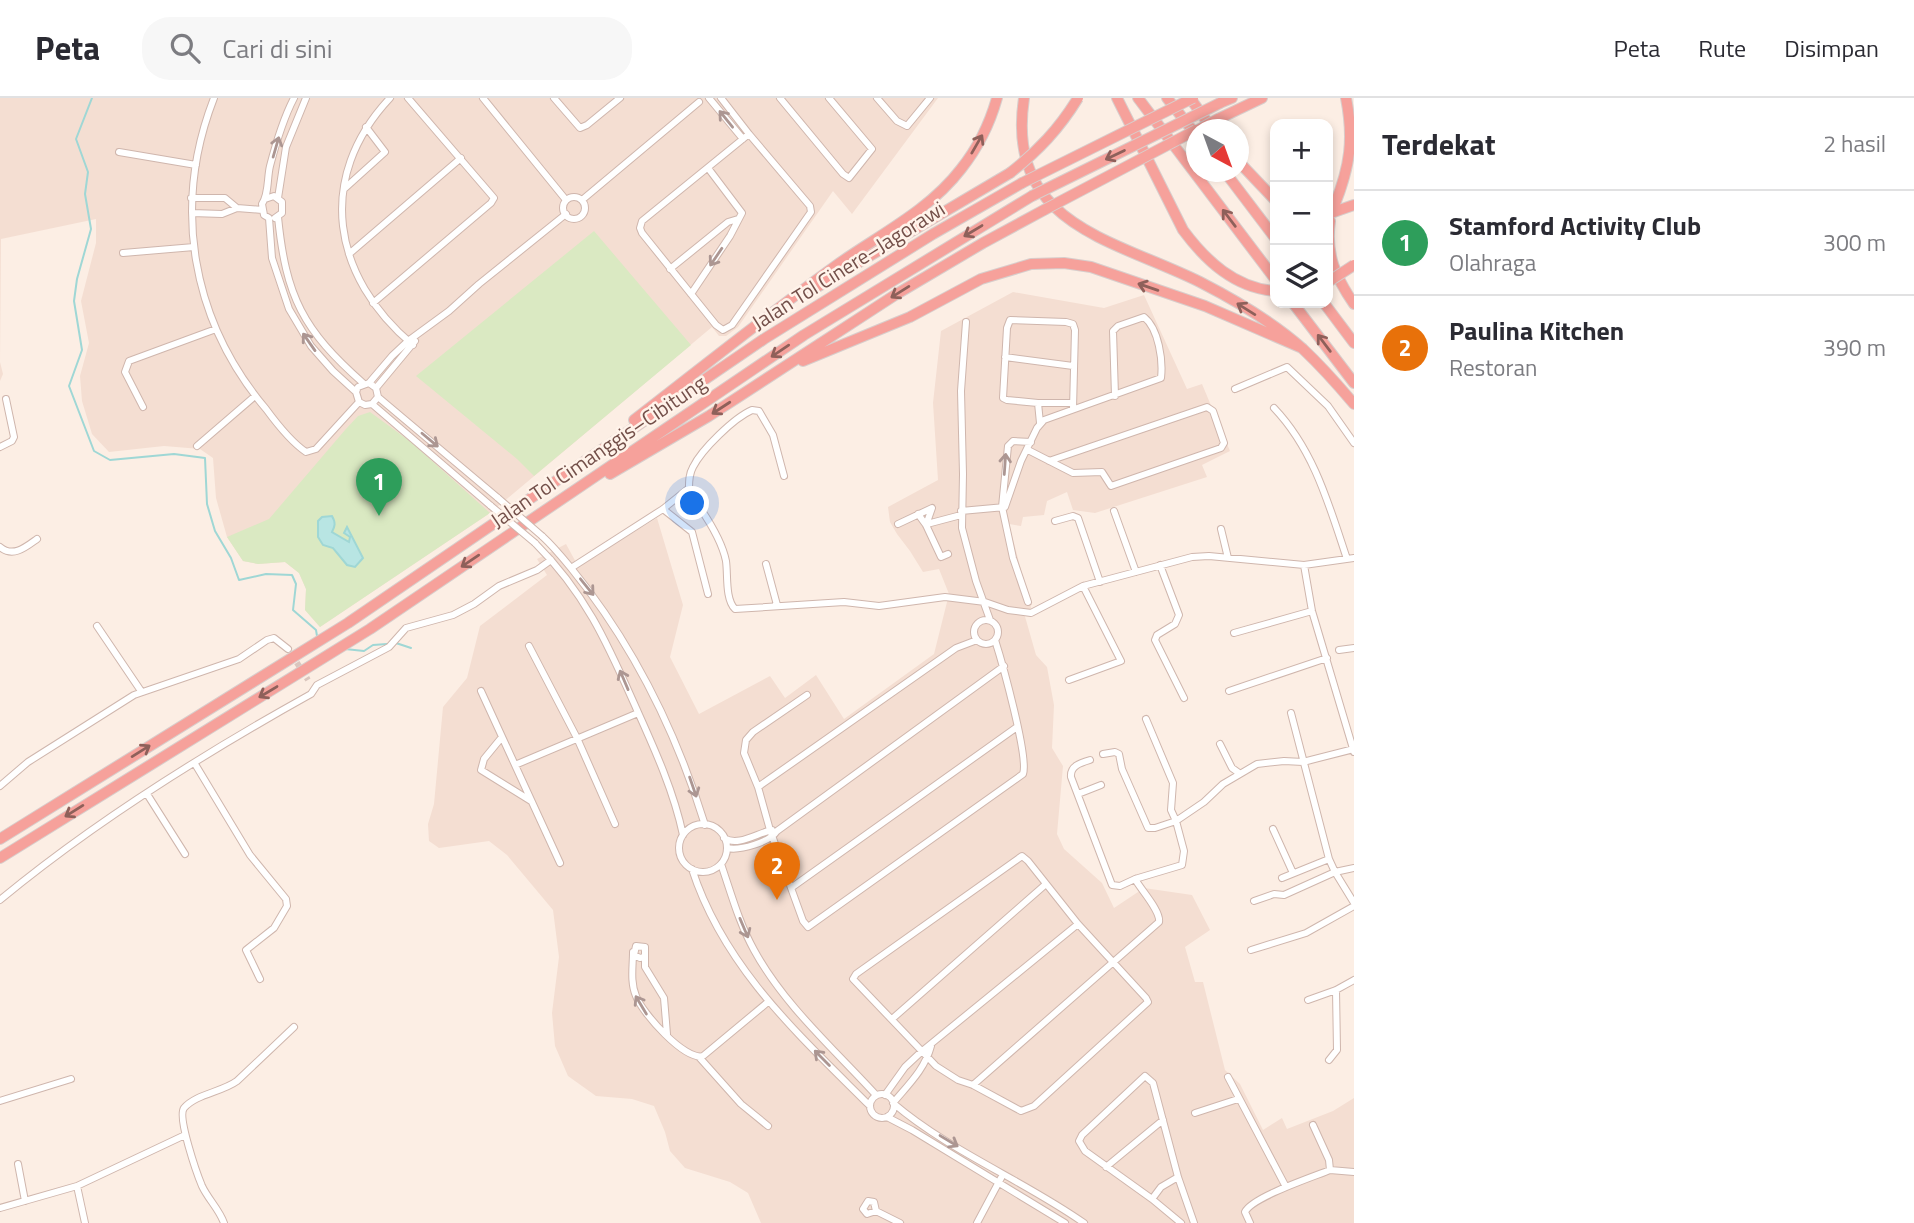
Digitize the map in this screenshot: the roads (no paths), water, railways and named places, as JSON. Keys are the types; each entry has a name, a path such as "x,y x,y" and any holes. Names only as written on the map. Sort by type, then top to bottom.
{"highway":[{"path":"540,492 775,311 936,196 961,170 980,139 997,98"},
{"path":"1024,98 1021,114 1023,140 1031,176 1047,200 1074,225 1095,237 1200,283 1270,324 1302,348 1354,404"},
{"path":"775,311 1010,173 1039,151 1078,98"},
{"path":"1117,98 1183,230 1206,258 1233,278 1249,286 1270,290"},
{"path":"1138,98 1270,272"},
{"path":"1167,98 1186,120"},
{"path":"1191,98 1211,119"},
{"name":"Jalan Tol Cinere–Jagorawi","path":"540,492 764,339 933,234 1022,183 1191,98"},
{"name":"Jalan Tol Cimanggis–Cibitung","path":"0,858 370,629 804,335 1032,196 1231,98"},
{"path":"1225,119 1262,98"},
{"path":"1335,204 1347,173 1353,146 1353,125 1346,99"},
{"path":"534,518 709,416 895,295 1044,209 1186,138"},
{"path":"1249,173 1270,195"},
{"path":"1233,182 1270,231"},
{"path":"1333,216 1354,205"},
{"path":"1328,245 1332,265 1354,304"},
{"path":"778,371 910,317 981,279 1031,264 1064,263 1091,267 1205,306 1302,348"},
{"path":"1333,279 1354,265"},
{"path":"1297,308 1354,383"},
{"path":"1328,308 1354,343"},
{"name":"Jalan Tol Cimanggis–Cibitung","path":"0,839 348,623 540,492"}],"street":[{"path":"214,98 201,132 191,198 194,247 201,286 216,329 233,363 255,396 303,450 309,452 316,449 359,402"},
{"path":"262,210 275,149 294,98"},
{"path":"306,98 286,147 278,198 284,208 278,217 281,254 288,280 310,328 327,350 366,383 376,388"},
{"path":"390,98 366,127 349,162 342,224 358,278 373,303 411,343"},
{"path":"373,303 493,201 493,194 408,98"},
{"path":"483,98 566,200"},
{"path":"554,98 580,128 620,98"},
{"path":"582,200 700,100 709,98 743,139"},
{"path":"722,98 810,206 810,216 732,325 723,330 670,269 642,233 640,224 750,134"},
{"path":"780,98 849,178 872,149 829,98"},
{"path":"877,98 901,124 907,126 930,98"},
{"path":"344,189 385,152 366,127"},
{"path":"119,152 196,165"},
{"path":"349,254 461,158"},
{"path":"691,294 730,236 741,211 708,168"},
{"path":"265,199 274,196 278,198"},
{"path":"574,197 582,200 585,206 582,215 574,218 566,215 563,207 566,200 574,197"},
{"path":"191,198 225,198 237,208"},
{"path":"192,213 222,214 237,208 262,210 269,218 272,258 289,309 319,356 356,392 359,402 372,404 378,397"},
{"path":"376,388 419,334 566,215"},
{"path":"269,218 278,217"},
{"path":"670,269 728,222 738,219"},
{"path":"123,253 194,247"},
{"path":"1040,423 1072,406 1115,396 1162,375 1155,333 1144,317 1118,326 1113,331 1115,396"},
{"path":"1012,319 1073,324 1072,406 1003,398 1007,328 1012,319"},
{"path":"807,695 758,728 746,740 744,753 804,924 812,925 1020,778 1025,766 1004,666 995,640 998,629 990,620 976,581 966,547 961,513 964,474 961,391 966,322"},
{"path":"144,407 125,372 129,361 216,329"},
{"path":"356,392 411,343"},
{"path":"1005,357 1073,366"},
{"path":"1235,389 1287,367 1328,406 1354,443"},
{"path":"376,388 378,397 542,536 608,615 660,707 688,772 705,825"},
{"path":"197,446 255,396"},
{"path":"0,447 14,437 6,399"},
{"path":"927,525 961,513 1006,505 1013,479 1040,423 1038,403"},
{"path":"372,404 535,543 551,560 597,623 667,782 683,835 679,848 681,856 692,869 701,895 724,940 746,974 783,1020 878,1117 887,1117 912,1130 1065,1223"},
{"path":"1028,602 1013,558 1002,507 1008,446 1013,441 1029,446 1049,461 1076,474 1102,472 1110,485 1221,447 1224,443 1213,411 1207,407 1049,461"},
{"path":"784,476 773,435 759,411 754,409 726,428 693,465 689,474 689,488 722,548 732,607 737,609 844,602 879,606 945,597 985,602 1008,610 1031,613 1083,586 1192,557 1304,565 1351,558 1311,461 1292,428 1274,408"},
{"path":"571,568 663,509 689,488"},
{"path":"898,524 932,508 927,525"},
{"path":"663,509 692,532 708,594"},
{"path":"1114,511 1136,572"},
{"path":"918,513 927,525 941,557 948,554"},
{"path":"1055,521 1073,516 1078,518 1100,582"},
{"path":"1221,529 1228,558"},
{"path":"0,547 4,551 13,552 22,550 37,539"},
{"path":"0,900 41,866 148,794 253,726 312,694 317,685 394,643 406,628 437,621 463,610 499,586 537,570 551,560"},
{"path":"766,564 777,605"},
{"path":"1160,565 1179,615 1175,624 1157,635 1155,640 1184,698"},
{"path":"1103,754 1119,754 1122,769 1148,828 1155,828 1176,821 1239,773 1261,763 1289,760 1303,762 1354,750 1312,611 1304,565"},
{"path":"1069,680 1121,661 1083,586"},
{"path":"1234,633 1312,611"},
{"path":"990,620 978,624 974,632 977,640 984,644 995,640"},
{"path":"97,626 141,691"},
{"path":"0,786 28,762 141,691 239,659 274,638 288,649"},
{"path":"758,787 956,648 977,640"},
{"path":"529,646 578,738 615,824"},
{"path":"1339,650 1354,648"},
{"path":"1229,691 1327,658"},
{"path":"727,848 734,850 774,833 1004,666"},
{"path":"308,680 317,685"},
{"path":"481,691 560,863"},
{"path":"515,765 638,713"},
{"path":"1251,950 1306,933 1354,905 1329,859 1291,713"},
{"path":"1090,760 1078,764 1071,771 1071,777 1112,886 1120,886 1182,865 1184,851 1171,810 1172,783 1146,719"},
{"path":"792,888 1017,727"},
{"path":"502,737 484,759 481,770 531,801"},
{"path":"1220,744 1233,768 1239,773"},
{"path":"195,764 250,855 286,899 287,906 274,928 246,950 260,979"},
{"path":"1078,794 1101,785"},
{"path":"148,794 185,854"},
{"path":"683,835 692,828 705,825 713,827 730,842 774,833"},
{"path":"1273,829 1293,873"},
{"path":"724,838 727,848 721,864 742,926 762,964 793,1004 876,1095 885,1095 916,1121 1084,1223"},
{"path":"1019,857 1026,858 1078,924 1146,998 1146,1005 1030,1109 1017,1110 973,1085 958,1080 928,1058 853,979 856,974 1019,857"},
{"path":"1282,878 1329,859"},
{"path":"692,869 707,872 721,864"},
{"path":"1254,901 1274,894 1284,895 1335,873 1354,868"},
{"path":"973,1085 1160,921 1159,915 1135,879"},
{"path":"892,1019 1045,884"},
{"path":"885,1095 905,1067 921,1052 1078,924"},
{"path":"667,1034 664,998 645,967 646,951 643,945 636,946 633,952 633,985 637,1000 649,1018 672,1041 699,1057 741,1104 768,1126"},
{"path":"633,952 637,957 644,957"},
{"path":"633,968 645,967"},
{"path":"1308,1000 1354,980"},
{"path":"1329,1060 1337,1050 1336,990"},
{"path":"699,1057 768,1002"},
{"path":"224,1223 203,1188 182,1113 184,1108 195,1100 228,1088 294,1027"},
{"path":"887,1117 892,1112 893,1103 928,1058 931,1046"},
{"path":"1180,1223 1082,1148 1080,1138 1142,1077 1148,1077 1153,1083 1178,1177 1194,1223"},
{"path":"1228,1077 1286,1187"},
{"path":"0,1101 71,1079"},
{"path":"870,1106 876,1095"},
{"path":"1195,1113 1238,1100"},
{"path":"1105,1167 1163,1120"},
{"path":"1313,1125 1329,1160 1330,1170"},
{"path":"0,1208 77,1186 186,1135"},
{"path":"18,1164 25,1201"},
{"path":"1250,1223 1245,1215 1248,1206 1286,1187 1330,1170 1354,1172"},
{"path":"977,1223 1004,1174"},
{"path":"1152,1199 1164,1184 1178,1177"},
{"path":"77,1186 85,1223"},
{"path":"876,1211 874,1202 868,1201 863,1206 867,1214 879,1223 886,1216"},
{"path":"867,1214 876,1211 901,1223"}],"water":[{"path":"332,516 335,524 332,532 349,542 350,537 344,533 347,527 363,558 355,567 347,565 333,548 323,545 318,537 318,521 322,517"}],"waterway":[{"path":"92,98 76,139 88,172 85,194 91,229 77,279 74,301 82,350 69,386 94,451 110,460 174,454 205,458 207,504 215,531 231,558 239,580 266,574 292,575 296,584 293,610 316,630 317,636"},
{"path":"396,643 411,648"},
{"path":"345,649 364,651 373,645 387,644"}],"tunnel":[{"path":"292,655 308,680"}],"place":[{"name":"Stamford Activity Club","path":"379,516"},
{"name":"Paulina Kitchen","path":"777,900"}]}
